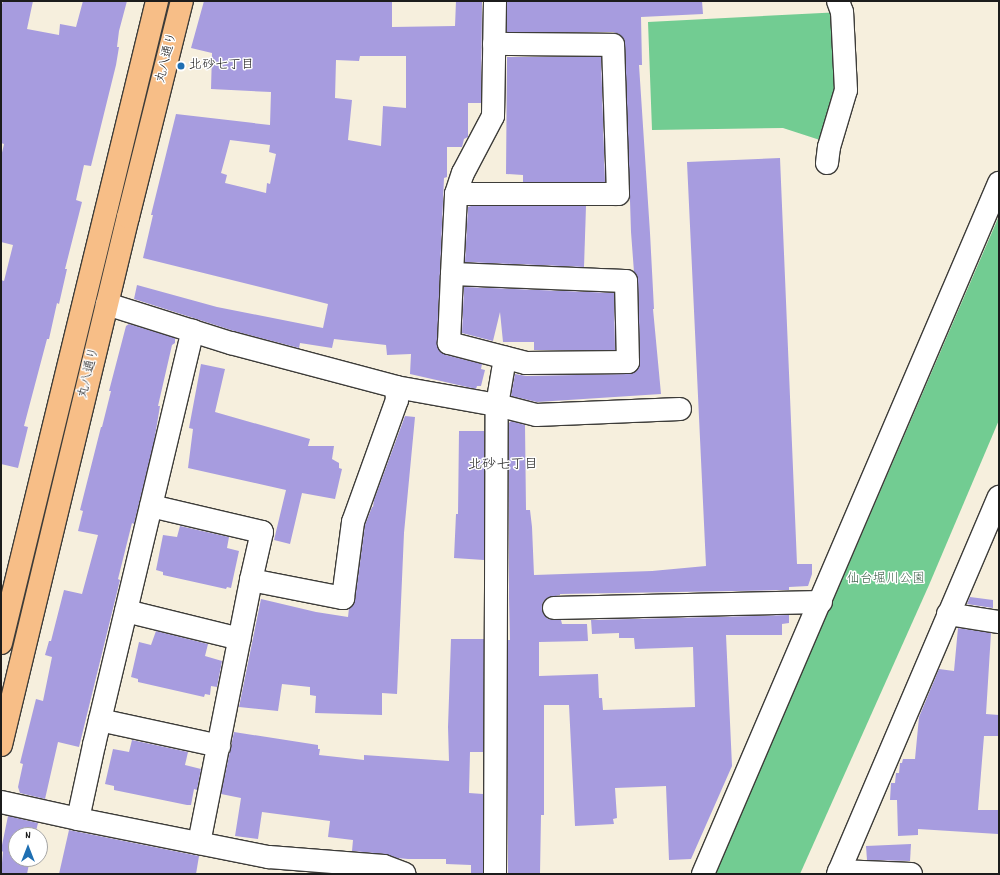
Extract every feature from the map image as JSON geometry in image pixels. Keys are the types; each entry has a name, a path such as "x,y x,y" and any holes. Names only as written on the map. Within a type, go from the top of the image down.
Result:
{"main road":[{"name":"丸八通り","path":"1,643 157,1"},
{"name":"丸八通り","path":"1,745 107,304 182,1"}],"street":[{"path":"452,274 626,280 628,362 526,363 449,343 452,274 456,194 463,173 493,116 495,1"},
{"path":"826,162 846,90 842,12 838,2"},
{"path":"456,194 618,194 613,45 494,44"},
{"path":"703,874 821,602 999,183"},
{"path":"107,304 238,345 396,387 496,405 536,415 680,409"},
{"path":"78,819 100,720 193,331"},
{"path":"496,874 496,405 505,358"},
{"path":"251,580 344,598 353,522 397,400 396,387"},
{"path":"911,874 838,873 999,497"},
{"path":"151,506 262,532 251,580 199,844"},
{"path":"554,608 821,602"},
{"path":"126,612 240,639"},
{"path":"948,614 999,622"},
{"path":"100,720 219,746"},
{"path":"1,802 199,844 358,869 384,866 405,874"}],"green space":[{"path":"842,12 846,90 823,141 783,128 652,130 648,22"},
{"name":"仙台堀川公園","path":"999,216 999,420 929,585 800,874 715,874"}],"building":[{"path":"3,1 33,1 27,29 59,35 60,24 76,27 83,1 127,1 119,31 117,47 119,47 116,65 91,166 84,165 76,200 82,202 65,269 67,269 59,304 57,303 49,339 47,339 24,426 28,427 18,468 1,464 1,280 4,281 13,245 1,242 1,157 4,144 1,143 1,8"},
{"path":"204,1 392,1 392,27 455,26 456,1 482,1 481,103 468,103 468,137 464,139 462,147 447,147 447,177 444,178 437,342 438,348 446,355 482,364 481,369 485,370 481,386 477,386 476,389 410,374 411,354 387,355 386,345 334,339 332,348 300,343 299,348 234,331 134,299 137,285 217,307 323,328 328,304 143,258 153,215 151,215 176,114 270,125 271,92 211,89 212,53 191,48","holes":["360,56 406,56 406,108 383,106 381,146 348,140 352,100 335,98 336,60 359,61","230,140 270,145 269,152 276,154 270,184 267,183 266,193 225,183 227,175 221,173"]},
{"path":"507,1 702,1 703,14 641,17 642,65 639,65 650,233 653,309 661,394 537,402 511,396 515,374 526,376 628,374 635,372 639,368 640,362 638,281 634,272 631,232 624,39 619,34 613,32 507,32"},
{"path":"507,57 601,57 605,182 523,182 523,175 506,174"},
{"path":"780,158 797,564 812,564 812,574 808,586 789,587 789,590 560,594 547,598 543,602 542,608 544,615 548,619 561,620 562,624 587,624 588,641 539,642 539,676 598,674 599,698 602,698 603,710 695,707 693,647 635,649 634,638 619,638 619,633 592,634 591,620 789,615 789,623 782,624 782,635 726,635 732,766 691,859 669,860 666,786 615,788 617,818 613,819 614,824 575,826 569,705 544,705 544,815 541,815 540,874 508,874 508,640 510,640 509,423 511,421 525,425 526,510 530,510 534,575 652,571 706,566 687,162"},
{"path":"586,206 584,267 465,262 468,207"},
{"path":"464,287 614,293 615,350 534,350 534,342 503,342 500,312 493,341 462,333"},
{"path":"129,324 175,338 175,343 172,345 158,406 160,406 154,442 134,524 132,523 118,579 120,580 79,747 58,742 45,799 20,793 18,787 23,764 20,763 36,699 43,701 52,657 45,655 49,641 51,641 64,590 82,594 98,535 78,531 83,511 80,510 111,391 109,391 126,326"},
{"path":"201,364 225,369 215,412 310,439 308,446 334,446 332,459 339,463 339,468 342,469 335,499 302,493 290,544 274,540 286,490 188,468 193,429 189,428"},
{"path":"405,416 415,417 404,533 397,694 382,693 382,715 315,713 316,696 310,695 310,687 282,684 278,711 239,707 261,599 316,612 348,617 349,608 355,600 365,525 373,507 374,500"},
{"path":"459,431 484,431 484,560 454,558 456,514 458,514"},
{"path":"180,526 229,537 227,548 239,551 231,588 227,587 226,589 163,575 163,572 156,570 163,535 177,537"},
{"path":"970,597 993,600 993,608 967,604"},
{"path":"958,628 991,633 986,714 999,715 999,736 984,736 978,810 999,810 998,834 918,829 918,835 898,836 897,800 890,800 891,783 895,783 896,773 899,773 900,763 902,763 903,759 915,759 919,717 939,669 954,671"},
{"path":"156,631 208,644 205,656 222,661 217,687 211,686 210,695 205,694 204,697 138,682 138,679 131,677 139,642 151,645"},
{"path":"451,639 484,639 483,752 470,752 469,793 483,794 483,874 471,874 471,865 446,864 446,859 408,859 397,858 385,854 352,851 353,840 328,837 330,821 262,812 258,839 235,836 241,798 221,794 234,732 318,745 318,749 320,749 319,755 364,760 364,755 449,761 448,727"},
{"path":"132,740 188,752 185,765 201,769 197,790 194,789 191,805 114,790 114,786 105,784 113,749 129,752"},
{"path":"8,816 38,823 37,827 8,827 8,867 28,867 27,874 1,874 3,852 1,850"},
{"path":"69,830 199,856 196,874 59,874"},
{"path":"911,844 910,861 867,860 866,846"}],"place":[{"name":"北砂七丁目","path":"181,66"}],"district":[{"name":"北砂七丁目","path":"503,465"}]}
